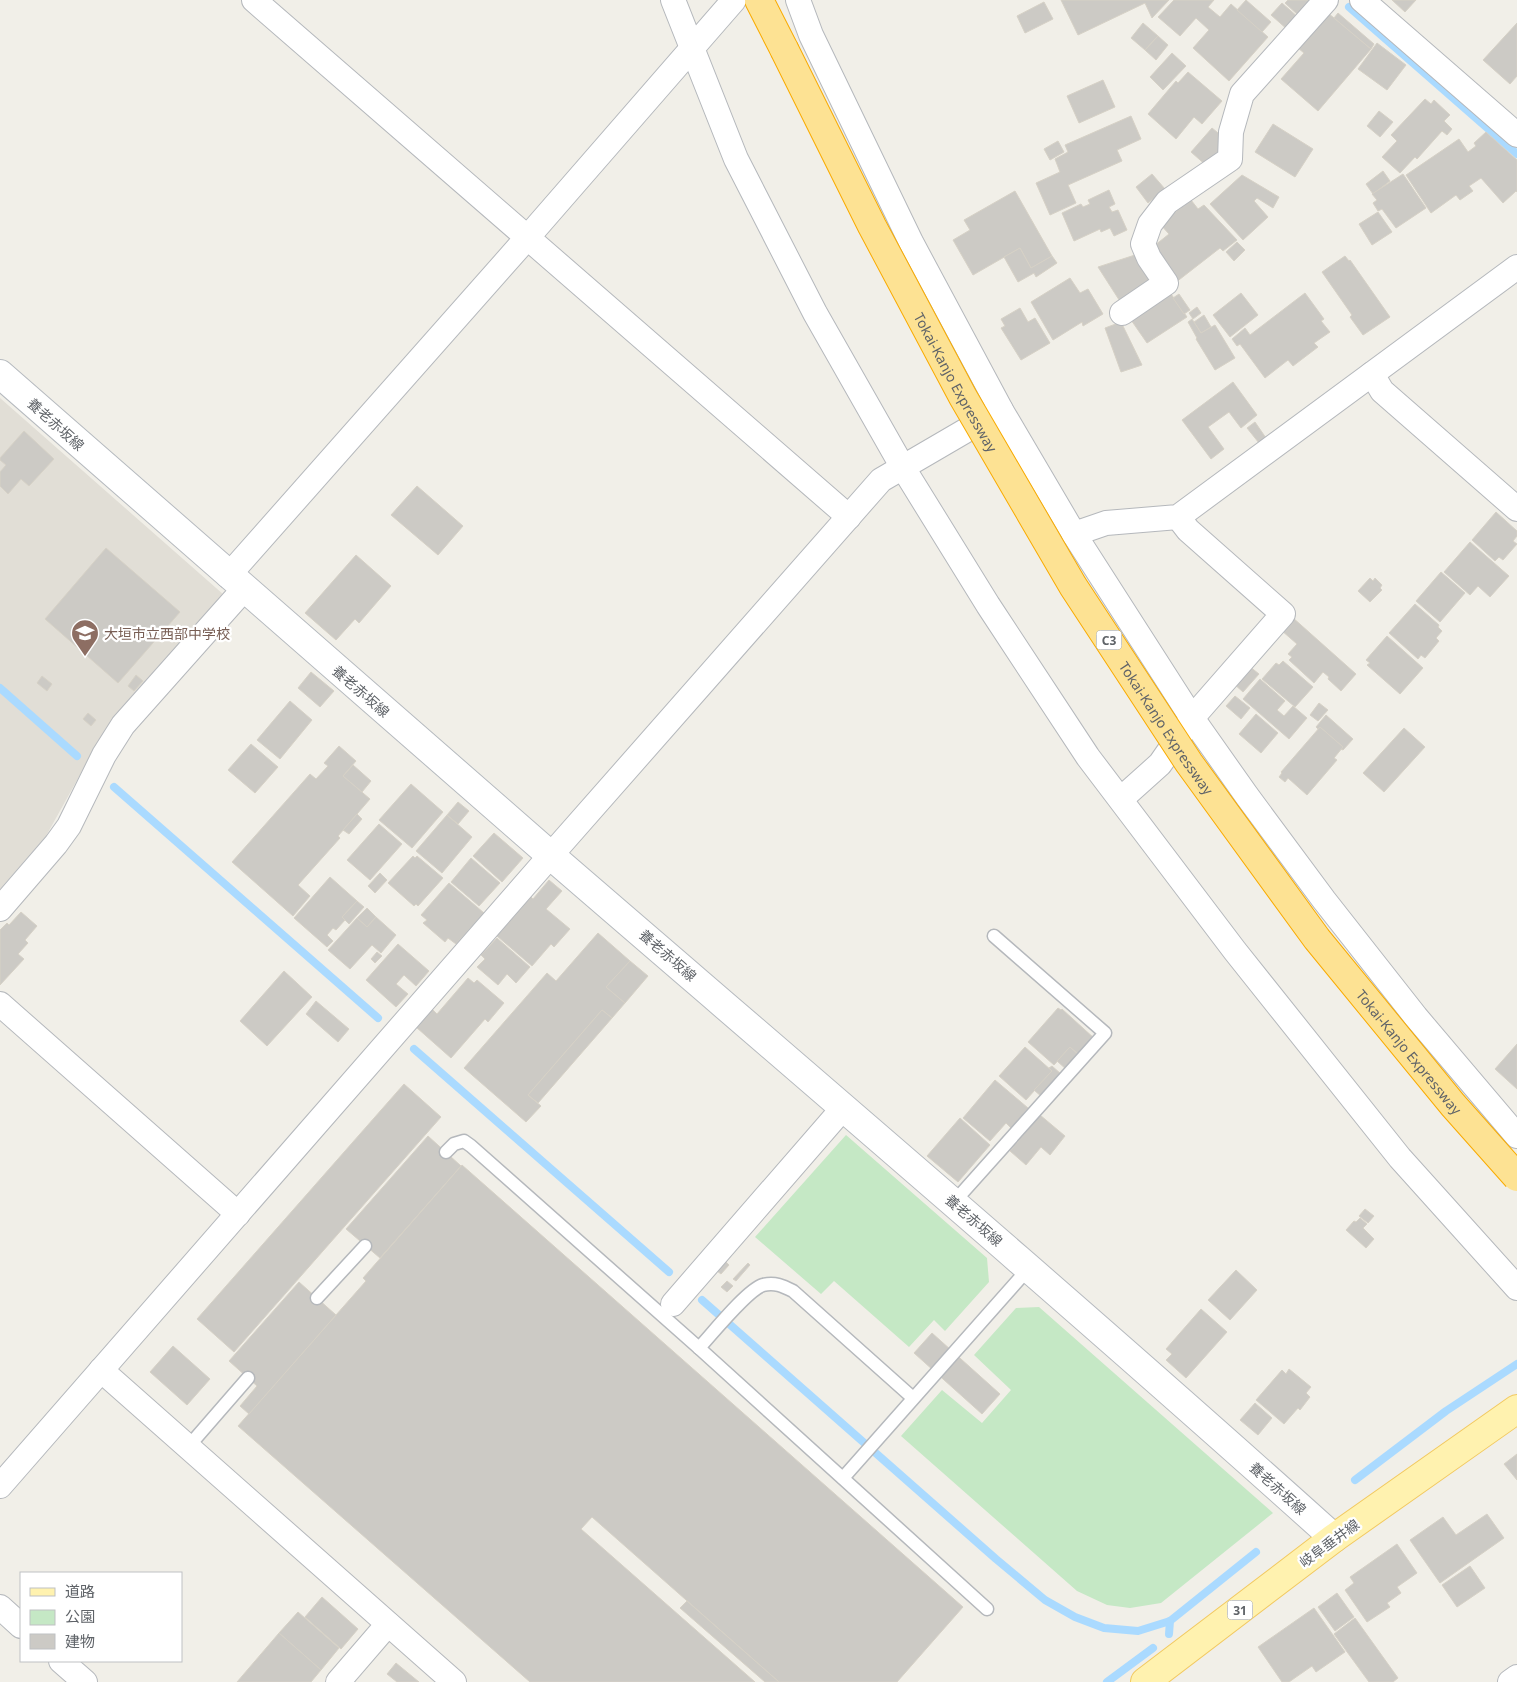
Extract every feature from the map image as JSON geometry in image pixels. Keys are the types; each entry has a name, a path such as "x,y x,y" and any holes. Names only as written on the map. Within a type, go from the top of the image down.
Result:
{"highway":[{"name":"Tokai-Kanjo Expressway","path":"759,0 872,226 963,397 1089,610 1188,763 1317,939 1453,1105 1517,1176"},
{"name":"Tokai-Kanjo Expressway","path":"765,0 784,49"}],"main road":[{"name":"養老赤坂線","path":"0,374 236,583 954,1202 1334,1538"},
{"name":"岐阜垂井線","path":"1146,1682 1334,1538 1517,1409"}],"street":[{"path":"254,0 849,517"},
{"path":"673,0 736,159 814,313 902,466 993,613 1088,757 1234,951 1400,1158 1517,1288"},
{"path":"0,909 56,844 69,826 104,755 123,725 236,583 527,238 734,0"},
{"path":"798,0 811,35 911,242 1001,410 1074,534 1192,718 1324,900 1416,1017 1517,1136"},
{"path":"1122,312 1166,283 1142,244 1150,224 1167,202 1230,159 1231,132 1242,94 1326,0"},
{"path":"1362,0 1517,135"},
{"path":"1074,534 1106,523 1178,517 1517,267"},
{"path":"1372,374 1382,391 1517,509"},
{"path":"0,1486 550,855 881,480 902,466 1001,410"},
{"path":"1121,799 1160,764 1192,718 1283,614 1188,530 1178,517"},
{"path":"0,1004 238,1214"},
{"path":"673,1304 844,1107"},
{"path":"101,1370 454,1682"},
{"path":"0,1607 20,1625"},
{"path":"338,1682 388,1624"},
{"path":"62,1662 85,1682"},
{"path":"1510,1682 1517,1677"}],"lane":[{"path":"954,1202 1105,1033 994,936"},
{"path":"446,1152 454,1144 464,1141 471,1146 699,1348 987,1609"},
{"path":"317,1298 365,1246"},
{"path":"843,1478 1029,1268"},
{"path":"699,1348 750,1294 762,1286 778,1284 793,1291 913,1398"},
{"path":"188,1447 248,1378"}],"shaded area":[{"name":"大垣市立西部中学校","path":"0,398 224,595 115,718 96,746 46,836 0,889"}],"green space":[{"path":"846,1135 987,1258 989,1282 945,1331 934,1320 909,1347 834,1281 821,1294 755,1237"},
{"path":"1039,1307 1273,1513 1161,1603 1130,1608 1107,1605 1077,1591 901,1436 942,1390 982,1423 1011,1390 974,1355 1016,1308"}],"building":[{"path":"1061,0 1169,0 1152,18 1145,3 1078,35"},
{"path":"1174,0 1214,0 1208,7 1220,17 1231,4 1268,37 1229,81 1193,48 1209,30 1196,18 1180,36 1158,17"},
{"path":"1246,0 1271,22 1262,32 1237,10"},
{"path":"1288,0 1313,0 1299,16 1285,3"},
{"path":"1392,0 1416,0 1405,12"},
{"path":"1044,2 1053,19 1025,33 1017,16"},
{"path":"1282,3 1299,18 1288,30 1271,15"},
{"path":"1328,13 1371,49 1318,111 1281,79 1304,53 1298,48"},
{"path":"1338,13 1374,44 1371,49 1334,18"},
{"path":"1143,23 1158,36 1145,50 1131,38"},
{"path":"1517,23 1517,76 1510,84 1483,60"},
{"path":"1158,36 1168,45 1156,60 1145,50"},
{"path":"1377,43 1406,65 1387,90 1358,69"},
{"path":"1172,53 1186,66 1163,90 1150,77"},
{"path":"1188,72 1222,101 1202,124 1194,117 1176,139 1148,114 1176,81 1178,83"},
{"path":"1103,80 1115,107 1079,123 1067,96"},
{"path":"1425,99 1431,104 1434,100 1450,115 1444,121 1452,129 1447,135 1442,131 1417,159 1415,157 1400,173 1382,157 1397,141 1391,135"},
{"path":"1379,111 1393,122 1380,137 1367,126"},
{"path":"1131,116 1141,139 1117,150 1122,161 1068,185 1076,203 1050,215 1036,183 1060,172 1055,159 1068,152 1065,145"},
{"path":"1273,124 1313,149 1295,177 1255,152"},
{"path":"1212,128 1223,137 1220,153 1208,167 1191,152"},
{"path":"1486,132 1517,160 1517,192 1503,203 1481,178 1469,186 1473,191 1460,200 1456,195 1431,213 1406,175 1459,139 1468,152 1476,146 1474,143"},
{"path":"1058,141 1064,152 1050,160 1044,149"},
{"path":"1383,171 1390,181 1373,194 1366,184"},
{"path":"1152,174 1165,189 1148,203 1136,187"},
{"path":"1403,174 1426,208 1396,228 1382,209 1378,211 1373,203 1377,200 1372,194"},
{"path":"1242,175 1279,197 1273,208 1257,198 1254,201 1268,217 1243,240 1210,204"},
{"path":"1109,190 1115,204 1109,207 1112,212 1118,210 1127,230 1114,236 1110,228 1101,232 1100,229 1074,241 1062,213 1081,204 1083,207 1090,204 1088,200"},
{"path":"1015,191 1052,256 1031,268 1020,248 973,275 953,240 970,230 964,220"},
{"path":"1191,200 1198,209 1204,205 1237,240 1223,251 1220,248 1175,283 1164,269 1169,265 1154,246 1169,234 1160,224"},
{"path":"1378,212 1392,232 1372,245 1359,224"},
{"path":"1237,242 1245,250 1234,261 1226,252"},
{"path":"1020,248 1031,268 1052,256 1057,263 1036,277 1034,273 1018,282 1004,257"},
{"path":"1138,254 1157,283 1123,306 1098,267"},
{"path":"1345,256 1350,260 1390,317 1363,335 1350,317 1352,315 1322,272"},
{"path":"1070,278 1080,293 1088,289 1103,314 1083,326 1082,322 1053,340 1031,302"},
{"path":"1169,291 1187,317 1147,343 1129,317"},
{"path":"1241,293 1258,315 1230,337 1213,315"},
{"path":"1305,293 1324,319 1321,321 1330,332 1314,343 1318,347 1293,366 1288,360 1265,378 1240,344 1237,346 1232,339 1245,328 1250,335"},
{"path":"1179,294 1190,310 1184,314 1173,298"},
{"path":"1197,307 1201,313 1193,319 1189,313"},
{"path":"1020,308 1028,322 1035,318 1050,343 1021,360 1001,328 1005,326 1001,319"},
{"path":"1204,315 1211,327 1201,333 1194,322"},
{"path":"1192,319 1201,333 1215,325 1235,358 1215,370 1188,322"},
{"path":"1121,322 1142,365 1121,372 1105,328"},
{"path":"1233,382 1257,415 1241,428 1229,412 1208,427 1224,449 1211,459 1182,420"},
{"path":"1255,422 1266,438 1259,443 1247,428"},
{"path":"24,431 54,459 29,486 21,479 8,494 0,486 0,472 6,465 0,458"},
{"path":"417,486 463,526 438,555 391,515"},
{"path":"1496,512 1517,531 1517,536 1513,541 1517,544 1503,560 1499,557 1495,561 1472,540"},
{"path":"1470,542 1509,576 1490,597 1478,586 1470,595 1444,572"},
{"path":"106,548 180,612 118,683 45,619"},
{"path":"356,555 391,586 359,623 355,619 336,640 305,613"},
{"path":"1441,572 1465,593 1440,622 1416,601"},
{"path":"1370,578 1373,581 1375,578 1382,585 1380,588 1382,590 1370,602 1358,591"},
{"path":"1415,604 1439,625 1438,627 1442,631 1436,638 1439,641 1425,658 1421,655 1418,659 1389,633"},
{"path":"1292,617 1356,674 1341,691 1323,672 1314,683 1289,660 1292,657 1288,654 1297,644 1281,630"},
{"path":"1387,636 1423,668 1400,694 1367,665 1370,663 1366,660"},
{"path":"1283,661 1313,687 1295,707 1262,679 1276,663 1279,665"},
{"path":"1249,666 1259,674 1243,692 1233,683"},
{"path":"311,672 334,691 320,707 298,688"},
{"path":"136,675 143,681 134,691 128,686"},
{"path":"42,676 52,684 47,691 37,683"},
{"path":"1260,679 1285,701 1277,710 1284,716 1293,706 1307,718 1289,739 1243,699"},
{"path":"1235,696 1250,708 1241,719 1226,706"},
{"path":"290,701 312,720 280,759 257,740"},
{"path":"1319,703 1328,710 1318,721 1310,715"},
{"path":"88,713 96,720 91,726 83,719"},
{"path":"1256,714 1278,733 1261,753 1239,734"},
{"path":"1326,715 1353,739 1343,750 1341,749 1343,747 1320,727 1318,729 1316,727"},
{"path":"1320,727 1343,747 1334,758 1337,760 1307,795 1288,778 1285,782 1279,777 1281,772"},
{"path":"1404,728 1425,747 1384,792 1363,773"},
{"path":"251,744 278,767 255,793 228,770"},
{"path":"339,746 356,761 343,776 370,799 338,836 340,838 298,885 310,896 293,916 232,862 310,774 316,779 328,766 324,763"},
{"path":"353,765 371,781 362,792 343,776"},
{"path":"411,784 443,812 412,848 379,820"},
{"path":"458,802 469,811 458,824 447,815"},
{"path":"357,814 362,819 349,834 343,830"},
{"path":"447,815 472,837 442,873 416,851"},
{"path":"379,824 402,844 370,880 347,860"},
{"path":"494,833 523,858 502,882 473,856"},
{"path":"413,856 415,858 417,856 443,878 418,906 416,904 414,906 388,883"},
{"path":"471,858 500,883 479,906 451,882"},
{"path":"380,873 387,880 375,893 368,886"},
{"path":"330,877 357,901 342,917 345,920 336,930 333,928 327,935 333,941 327,947 294,918"},
{"path":"549,880 562,891 546,909 570,929 554,947 551,944 532,966 497,936 531,897 533,899"},
{"path":"449,883 484,913 456,944 448,938 445,942 423,923 427,920 421,915"},
{"path":"357,901 364,907 349,924 342,917"},
{"path":"367,908 376,917 367,927 357,918"},
{"path":"21,912 37,926 25,940 28,943 18,954 24,959 0,985 0,930 7,923 9,925"},
{"path":"376,917 396,935 381,953 372,945 350,969 328,950 357,918 367,927"},
{"path":"598,933 630,961 606,987 625,1003 612,1018 602,1010 528,1095 541,1106 526,1122 464,1068 547,973 556,981"},
{"path":"497,938 530,967 516,983 507,974 498,985 477,967 485,959 481,955"},
{"path":"398,944 429,971 416,986 404,975 396,984 408,994 396,1007 366,980"},
{"path":"377,952 382,956 375,963 371,959"},
{"path":"630,961 648,976 625,1003 606,987"},
{"path":"284,971 312,997 267,1046 240,1021"},
{"path":"468,978 474,983 477,980 504,1003 488,1022 485,1019 451,1058 416,1027 432,1009 437,1014"},
{"path":"316,1001 349,1029 338,1042 306,1014"},
{"path":"1058,1008 1062,1009 1095,1039 1080,1056 1070,1047 1054,1065 1028,1042"},
{"path":"602,1010 612,1018 538,1103 528,1095"},
{"path":"1517,1044 1517,1089 1495,1069"},
{"path":"1025,1047 1052,1071 1026,1100 999,1076"},
{"path":"1070,1047 1080,1056 1067,1070 1057,1061"},
{"path":"1052,1066 1061,1074 1042,1097 1034,1090 1052,1071 1049,1068"},
{"path":"995,1080 1028,1108 1011,1128 1006,1123 990,1141 963,1118"},
{"path":"404,1084 441,1117 234,1352 197,1319"},
{"path":"1040,1115 1065,1136 1050,1155 1041,1147 1026,1165 1010,1151"},
{"path":"960,1118 990,1145 958,1182 927,1156"},
{"path":"428,1136 461,1166 380,1258 346,1229"},
{"path":"462,1165 963,1607 897,1682 779,1682 592,1517 581,1529 755,1682 530,1682 238,1426 366,1281 363,1278"},
{"path":"1365,1209 1374,1216 1368,1223 1359,1216"},
{"path":"1360,1218 1367,1224 1363,1228 1374,1239 1366,1248 1346,1230 1354,1221 1356,1222"},
{"path":"725,1261 729,1265 721,1274 717,1271"},
{"path":"748,1263 750,1265 736,1281 733,1279"},
{"path":"1236,1270 1257,1290 1230,1320 1208,1300"},
{"path":"727,1281 733,1286 727,1292 721,1287"},
{"path":"299,1282 336,1315 249,1414 240,1406 257,1386 229,1361"},
{"path":"1201,1309 1227,1332 1186,1378 1166,1360 1172,1354 1166,1349"},
{"path":"932,1333 1000,1394 982,1414 914,1353"},
{"path":"173,1346 210,1379 187,1405 150,1372"},
{"path":"1289,1369 1311,1387 1306,1393 1310,1397 1300,1410 1298,1408 1284,1424 1256,1400 1282,1370 1286,1374"},
{"path":"1255,1403 1272,1418 1258,1435 1240,1420"},
{"path":"1517,1454 1517,1480 1504,1464"},
{"path":"1487,1514 1504,1538 1440,1583 1410,1540 1443,1517 1456,1535"},
{"path":"1397,1544 1417,1573 1397,1587 1401,1593 1387,1603 1390,1607 1367,1622 1345,1590 1354,1583 1350,1577"},
{"path":"1470,1566 1485,1588 1457,1607 1442,1585"},
{"path":"1337,1593 1354,1617 1335,1631 1318,1607"},
{"path":"322,1597 358,1629 341,1649 305,1617"},
{"path":"687,1601 779,1682 765,1682 680,1608"},
{"path":"1314,1608 1345,1652 1316,1672 1312,1666 1289,1682 1282,1682 1258,1647"},
{"path":"298,1612 339,1648 321,1670 279,1633"},
{"path":"1355,1618 1398,1678 1393,1682 1369,1682 1334,1634"},
{"path":"279,1633 321,1670 311,1682 237,1682"},
{"path":"396,1663 419,1682 397,1682 387,1674"}],"waterway":[{"path":"1349,7 1517,154"},
{"path":"0,688 77,756"},
{"path":"114,787 378,1018"},
{"path":"414,1049 669,1272"},
{"path":"702,1300 996,1559 1045,1600 1075,1617 1104,1628 1138,1631 1170,1621 1256,1552"},
{"path":"1355,1480 1446,1411 1517,1364"},
{"path":"1169,1634 1170,1621"},
{"path":"1107,1682 1153,1648"}],"place":[{"name":"大垣市立西部中学校","path":"85,657"}]}
